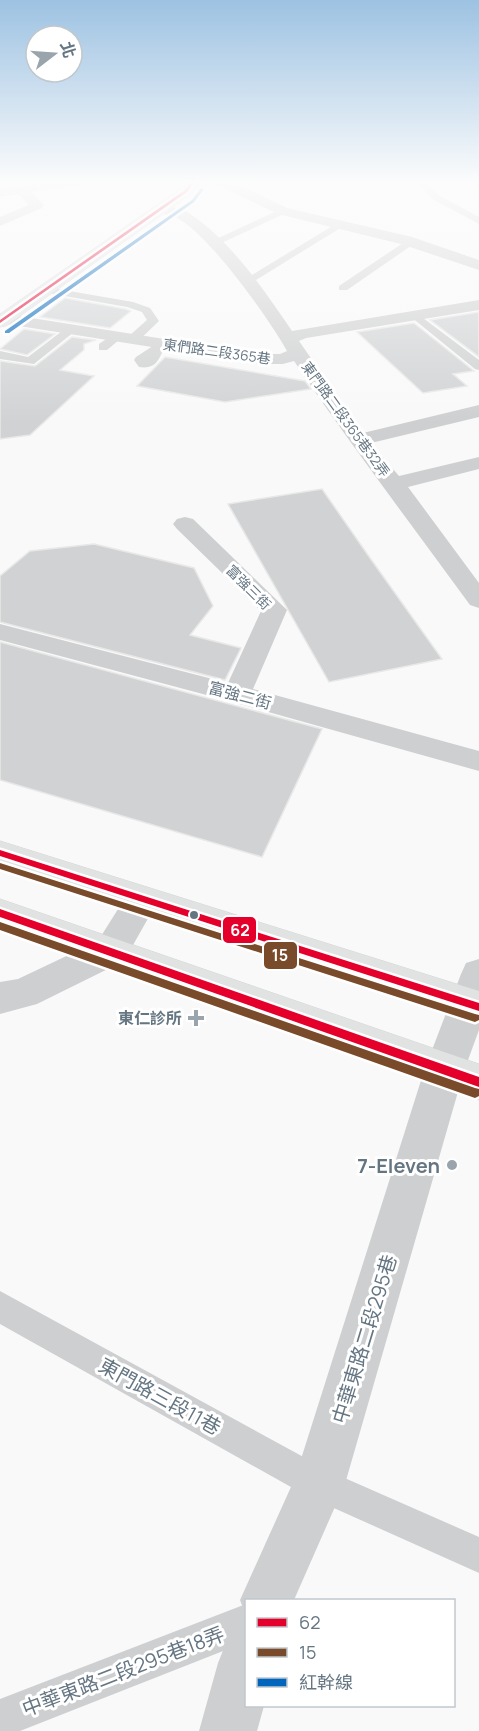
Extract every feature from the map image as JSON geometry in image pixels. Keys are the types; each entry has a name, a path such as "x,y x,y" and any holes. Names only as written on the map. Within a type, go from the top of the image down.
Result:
{"main road":[{"path":"1,320 85,263"},
{"path":"0,853 142,899 476,995"},
{"path":"0,913 462,1077"}],"street":[{"name":"東門路二段365巷32弄","path":"231,263 247,281 358,440 394,484 479,600"},
{"name":"東們路二段365巷","path":"1,320 70,329 109,342 133,339 159,346 259,359 283,359 302,333 479,305"},
{"path":"358,440 479,411"},
{"path":"394,484 479,463"},
{"name":"富強三街","path":"185,524 274,610 237,694"},
{"name":"富強二街","path":"0,632 479,761"},
{"path":"0,999 24,993 111,951 142,899"},
{"name":"中華東路二段295巷","path":"267,1599 319,1484 462,1077 476,995"},
{"path":"228,1731 245,1667"}],"lane":[{"path":"247,281 277,263"},
{"path":"344,288 381,263"},
{"path":"46,290 129,304 146,310 153,321 133,339"},
{"path":"416,315 479,366"},
{"path":"0,355 30,361 70,329"},
{"name":"東門路三段11巷","path":"0,1307 319,1484 479,1555"},
{"name":"中華東路二段295巷18弄","path":"0,1719 245,1623"}],"building":[{"path":"65,298 131,311 110,328 40,317"},
{"path":"479,312 479,357 430,320"},
{"path":"414,323 474,371 453,374 467,386 423,393 357,332"},
{"path":"24,329 55,334 27,355 0,349"},
{"path":"72,337 96,340 84,344 84,350 60,370 94,376 30,435 0,439 0,361 35,366"},
{"path":"165,357 305,381 311,389 225,402 137,386"},
{"path":"322,489 442,659 329,682 228,504"},
{"path":"94,544 194,568 213,606 190,635 241,648 225,680 0,622 0,576 30,551"},
{"path":"0,642 322,729 262,857 0,780"}],"transit line":[{"name":"62","path":"0,322 84,263"},
{"name":"紅幹線","path":"7,332 105,263"},
{"name":"62","path":"0,853 479,1007"},
{"name":"15","path":"0,866 475,1018"},
{"name":"62","path":"0,913 479,1082"},
{"name":"15","path":"0,926 475,1093"}],"place":[{"name":"東仁診所","path":"196,1018"},
{"name":"7-Eleven","path":"452,1165"}]}
